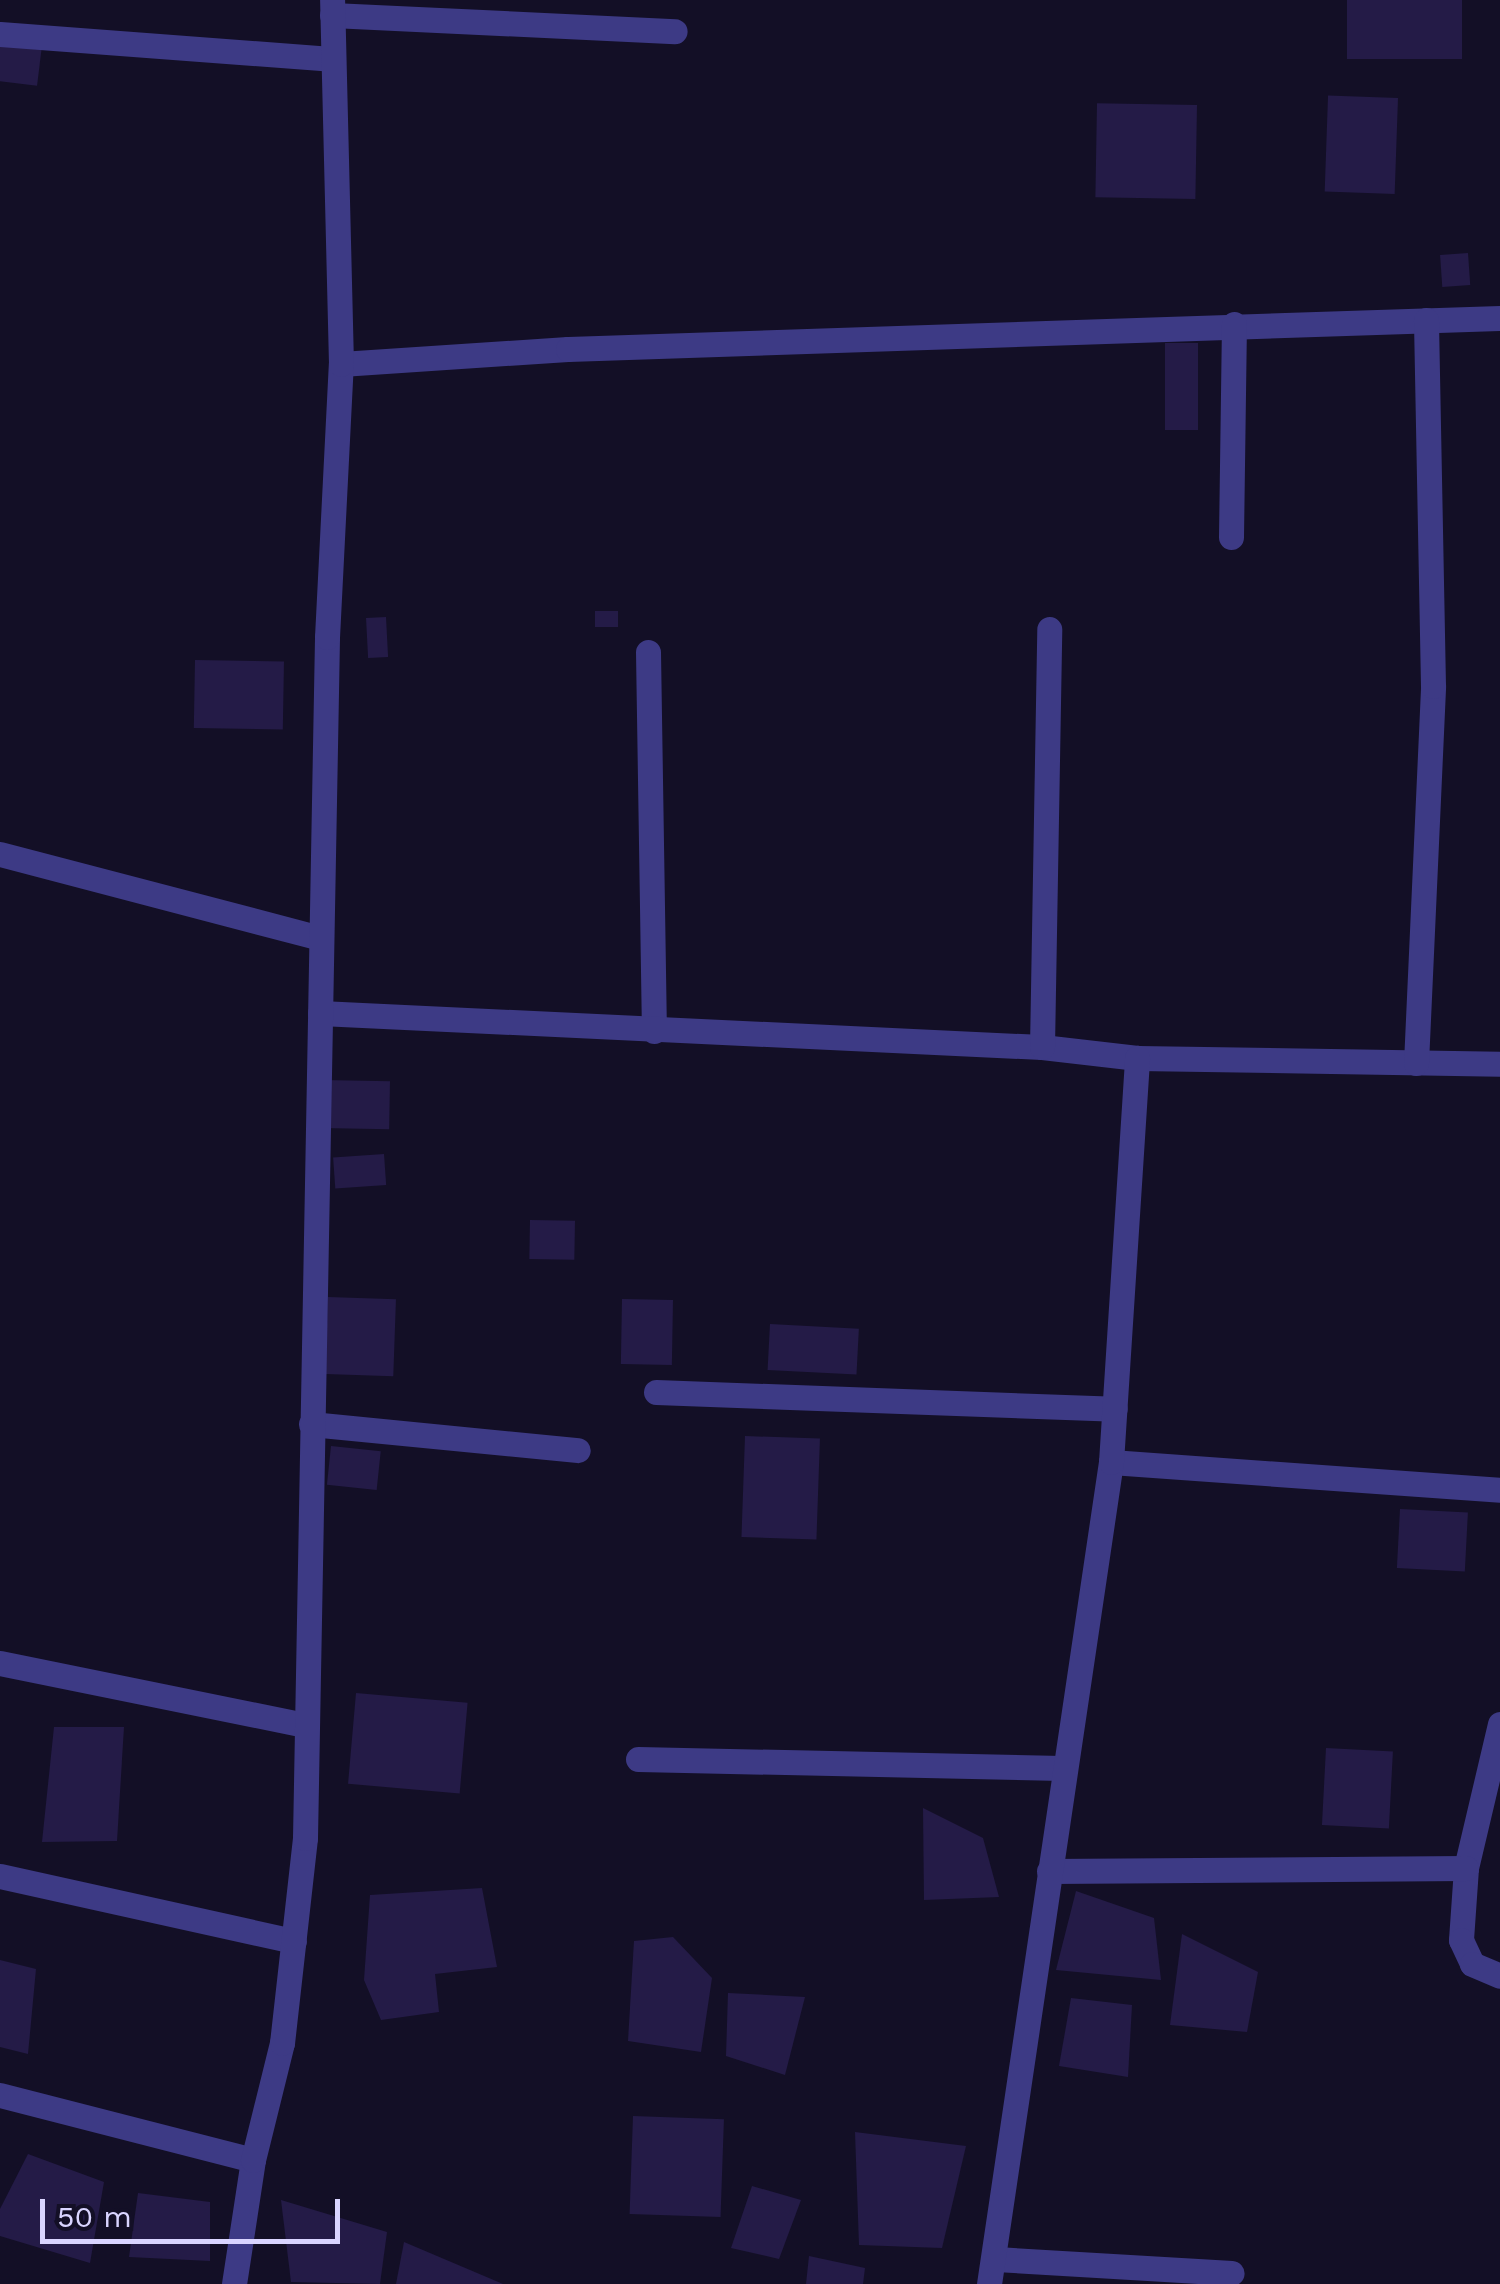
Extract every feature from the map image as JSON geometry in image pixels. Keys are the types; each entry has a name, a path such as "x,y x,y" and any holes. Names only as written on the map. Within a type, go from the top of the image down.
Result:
{"street":[{"path":"234,2284 253,2160 282,2044 306,1838 304,1725 320,938 341,364 330,59 332,8 674,31"},
{"path":"0,34 330,59"},
{"path":"341,364 1234,324 1500,318"},
{"path":"1416,1063 1433,686 1426,320"},
{"path":"1232,537 1234,324"},
{"path":"1042,1047 1049,629"},
{"path":"648,652 654,1032"},
{"path":"0,854 320,938"},
{"path":"320,1013 654,1032 1042,1047 1137,1058 1500,1064"},
{"path":"1137,1058 1111,1462 1062,1768 992,2271 1232,2273"},
{"path":"656,1392 1115,1409"},
{"path":"311,1424 578,1450"},
{"path":"1111,1462 1500,1490"},
{"path":"0,1663 304,1725"},
{"path":"1500,1724 1466,1868 1462,1940 1472,1964 1500,1976"},
{"path":"638,1759 1062,1768"},
{"path":"1049,1872 1466,1868"},
{"path":"0,1876 294,1941"},
{"path":"0,2095 253,2160"}],"building":[{"path":"1347,0 1462,0 1462,59 1347,59"},
{"path":"0,43 42,48 37,86 0,81"},
{"path":"1328,96 1398,98 1395,194 1325,191"},
{"path":"1097,103 1197,105 1195,199 1095,197"},
{"path":"1468,253 1470,285 1442,287 1440,255"},
{"path":"1165,343 1198,343 1198,430 1165,430"},
{"path":"595,611 618,611 618,627 595,627"},
{"path":"386,617 388,657 368,658 366,618"},
{"path":"195,660 284,662 283,730 194,728"},
{"path":"322,1080 390,1081 389,1129 321,1128"},
{"path":"384,1154 386,1185 335,1188 333,1158"},
{"path":"530,1220 575,1221 574,1260 529,1259"},
{"path":"328,1297 396,1299 393,1376 325,1374"},
{"path":"622,1299 673,1300 672,1365 621,1364"},
{"path":"770,1324 859,1329 856,1375 768,1370"},
{"path":"745,1436 820,1439 816,1540 741,1537"},
{"path":"331,1446 381,1451 377,1490 327,1485"},
{"path":"1400,1509 1468,1513 1465,1571 1397,1568"},
{"path":"356,1693 468,1703 460,1793 348,1784"},
{"path":"54,1727 124,1727 117,1841 42,1842"},
{"path":"1326,1748 1393,1752 1389,1828 1322,1825"},
{"path":"923,1808 983,1838 999,1897 924,1900"},
{"path":"482,1888 497,1967 435,1974 439,2012 381,2020 364,1980 370,1895"},
{"path":"1076,1891 1154,1918 1161,1980 1056,1970"},
{"path":"1182,1934 1258,1972 1247,2032 1170,2025"},
{"path":"673,1937 712,1978 701,2052 628,2041 634,1941"},
{"path":"0,1960 36,1969 28,2054 0,2047"},
{"path":"728,1993 805,1997 785,2075 726,2056"},
{"path":"1071,1998 1132,2005 1128,2077 1059,2066"},
{"path":"633,2116 724,2119 721,2217 630,2214"},
{"path":"855,2132 966,2146 942,2248 859,2245"},
{"path":"28,2154 104,2182 90,2263 0,2236 0,2209"},
{"path":"752,2186 801,2200 779,2259 731,2248"},
{"path":"138,2193 210,2202 210,2261 129,2257"},
{"path":"281,2200 387,2232 380,2284 291,2282"},
{"path":"404,2242 503,2284 396,2284"},
{"path":"809,2256 865,2268 863,2284 806,2284"}]}
